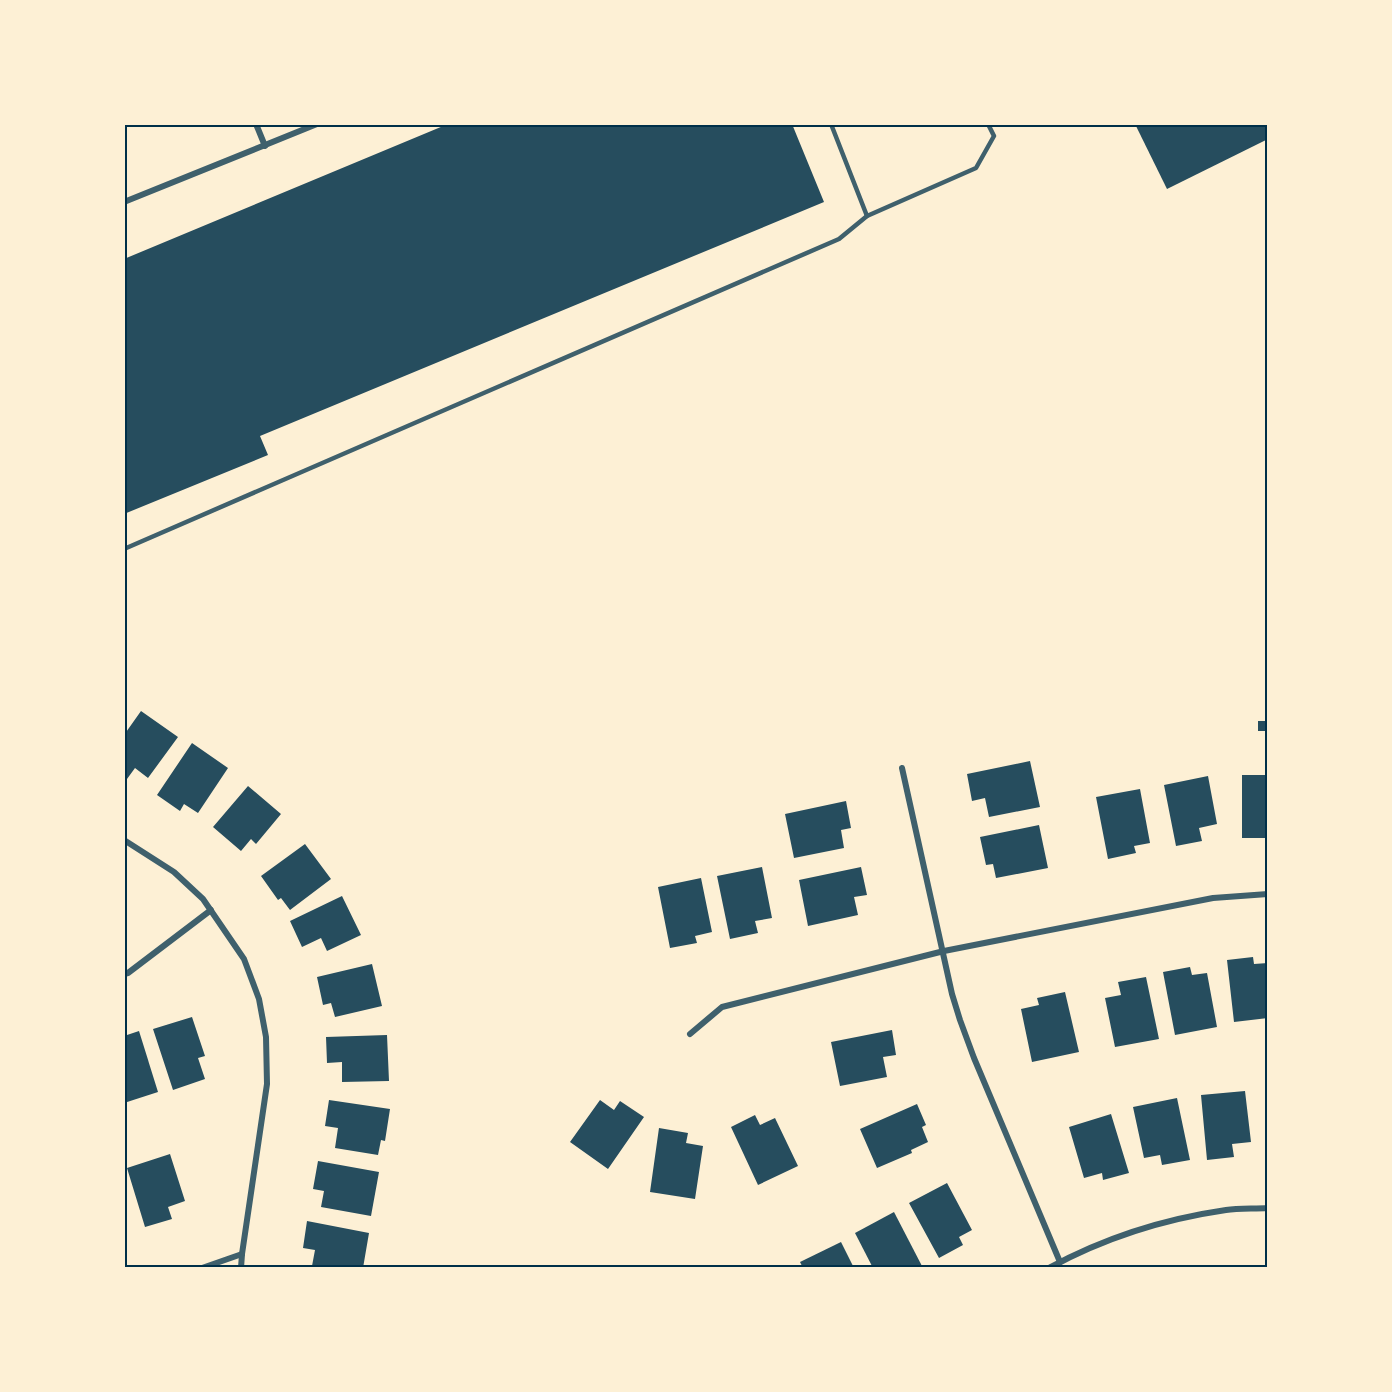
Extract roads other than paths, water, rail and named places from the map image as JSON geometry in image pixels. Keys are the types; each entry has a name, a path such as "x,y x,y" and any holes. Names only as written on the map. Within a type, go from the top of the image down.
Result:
{"street":[{"path":"256,124 265,146"},
{"path":"124,202 316,124"},
{"path":"902,768 957,1011 974,1058 1060,1262"},
{"path":"124,840 174,872 203,899 244,959 259,999 266,1037 267,1084 241,1268"},
{"path":"690,1034 723,1007 944,951 1213,898 1268,894"},
{"path":"124,974 211,910"},
{"path":"1049,1268 1106,1240 1161,1222 1227,1210 1268,1208"},
{"path":"202,1268 242,1254"}],"lane":[{"path":"831,124 867,216"},
{"path":"124,549 838,239 867,216 976,168 994,136 988,124"}]}
